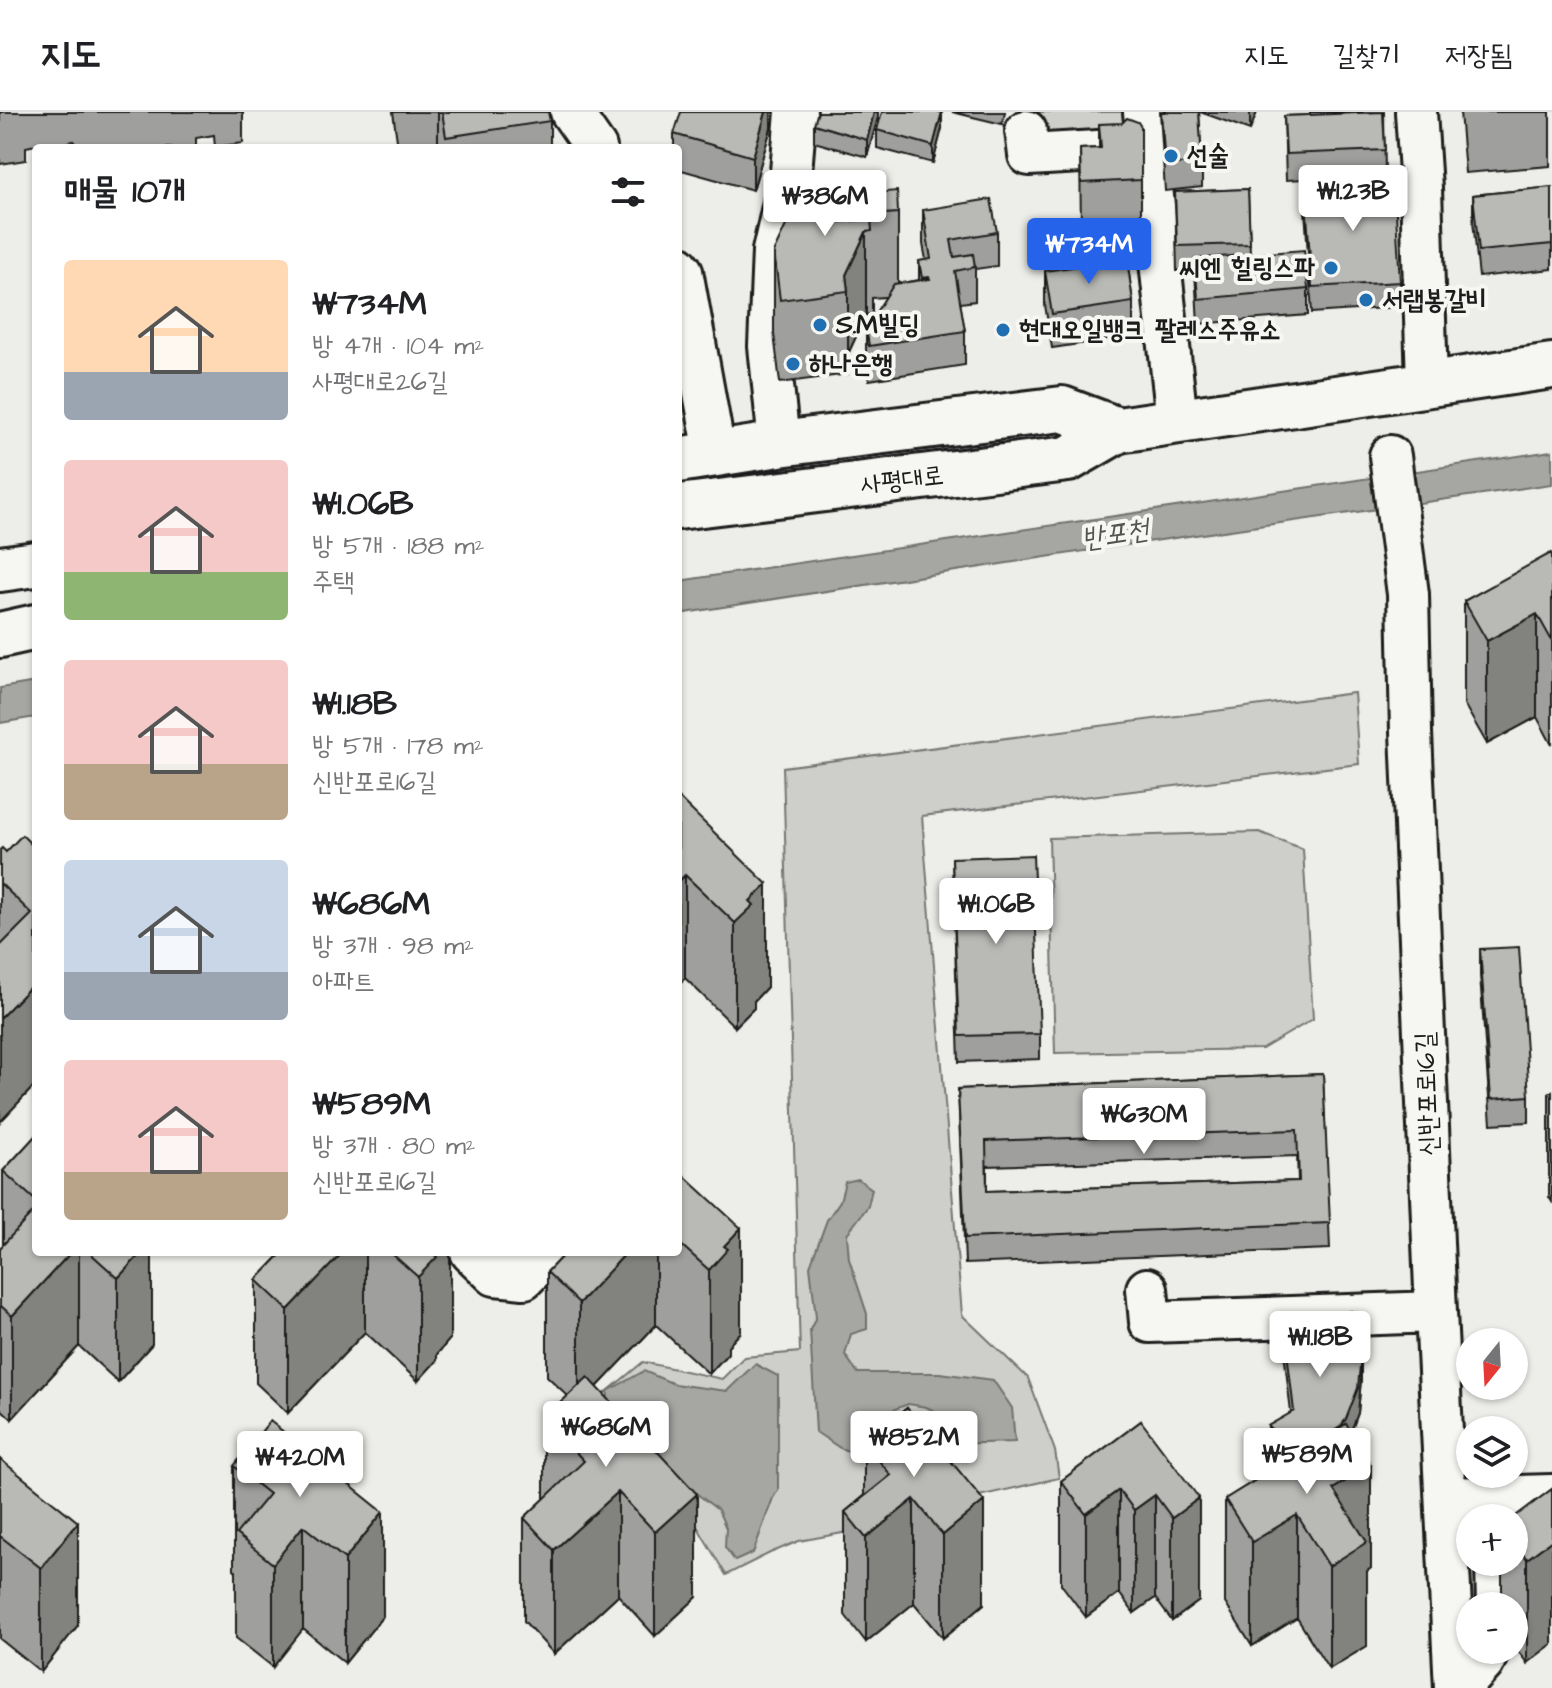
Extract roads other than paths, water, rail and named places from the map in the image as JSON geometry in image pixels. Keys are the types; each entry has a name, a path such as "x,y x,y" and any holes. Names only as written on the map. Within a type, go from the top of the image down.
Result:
{"main road":[{"name":"사평대로","path":"682,507 1068,459 1118,430 1552,366"},
{"name":"사평대로","path":"696,456 1062,409 1118,430"},
{"path":"0,542 32,537"},
{"path":"0,569 32,565"},
{"path":"0,596 32,592"},
{"path":"0,635 32,628"}],"street":[{"path":"571,112 593,144"},
{"path":"779,444 769,346 772,267 791,172 796,112"},
{"path":"1416,112 1427,384"},
{"path":"1026,131 1029,155 1146,130 1177,421"},
{"path":"682,271 696,456"},
{"name":"신반포로16길","path":"1390,456 1408,584 1411,732 1436,1312 1458,1688"},
{"path":"475,1256 495,1275 524,1278 546,1256"},
{"path":"1147,1289 1150,1322 1436,1312"},
{"path":"1509,1504 1552,1495"},
{"path":"1446,1498 1479,1504"},
{"path":"1458,1688 1482,1664"}],"water":[{"name":"반포천","path":"1552,451 1552,484 1091,550 682,613 682,580"},
{"path":"32,683 32,718 0,723 0,688"},
{"path":"858,1179 872,1189 868,1206 847,1234 849,1259 867,1314 867,1329 851,1334 845,1355 858,1373 940,1373 993,1380 1012,1408 1015,1442 951,1444 932,1457 860,1455 840,1448 816,1432 810,1330 816,1317 810,1266 827,1220 840,1201 845,1182","holes":["908,1404 935,1411 940,1421 937,1433 925,1439 889,1430 887,1420 895,1409"]},
{"path":"755,1364 778,1376 778,1490 753,1553 735,1561 725,1547 726,1528 718,1510 692,1490 607,1437 608,1391 644,1371 674,1384 727,1391"}],"place":[{"name":"선술","path":"1171,156"},
{"name":"씨엔 힐링스파","path":"1331,268"},
{"name":"서랩봉갈비","path":"1366,300"},
{"name":"S.M빌딩","path":"820,325"},
{"name":"현대오일뱅크 팔레스주유소","path":"1003,330"},
{"name":"하나은행","path":"793,364"}]}
